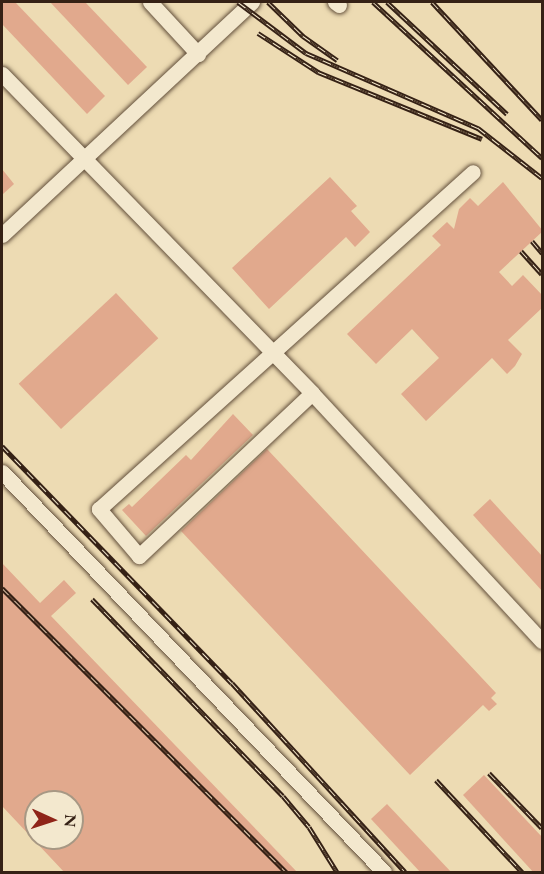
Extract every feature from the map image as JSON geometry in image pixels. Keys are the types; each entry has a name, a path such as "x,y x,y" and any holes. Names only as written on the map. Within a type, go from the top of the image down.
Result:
{"lane":[{"path":"150,2 198,54"},
{"path":"2,235 252,2"},
{"path":"2,74 312,393 543,641"},
{"path":"312,393 139,556 99,509 270,352 473,172"},
{"path":"2,472 384,873"}],"building":[{"path":"2,2 15,2 105,96 87,114 2,24"},
{"path":"50,2 85,2 147,67 128,85"},
{"path":"2,169 14,184 2,195"},
{"path":"330,177 357,206 351,211 370,232 355,247 346,237 269,309 232,268"},
{"path":"503,182 543,231 499,272 512,286 523,275 543,296 543,307 508,340 522,354 507,374 492,358 426,421 401,394 439,358 412,329 376,364 347,334 441,245 432,236 447,222 454,229 459,209 470,198 478,206"},
{"path":"116,293 158,338 61,429 19,384"},
{"path":"233,414 253,435 146,536 122,510 129,504 132,507 186,455 191,460"},
{"path":"267,449 496,693 491,698 497,704 489,711 483,705 410,775 181,531"},
{"path":"490,499 543,557 543,592 473,515"},
{"path":"2,563 40,603 64,580 76,593 51,616 298,873 65,873 43,850 84,850 84,790 24,790 24,829 2,806"},
{"path":"484,775 543,838 543,873 534,873 463,795"},
{"path":"387,804 452,873 421,873 371,819"}],"railway":[{"path":"238,2 306,53 478,128 542,178"},
{"path":"268,2 303,36 337,60"},
{"path":"373,2 542,158"},
{"path":"387,2 507,114"},
{"path":"432,2 542,120"},
{"path":"258,33 318,72 482,139"},
{"path":"532,241 542,253"},
{"path":"521,251 542,274"},
{"path":"2,446 232,683 405,872"},
{"path":"2,588 286,872"},
{"path":"92,599 283,796 309,827 337,872"},
{"path":"489,773 542,828"},
{"path":"436,780 522,872"}]}
